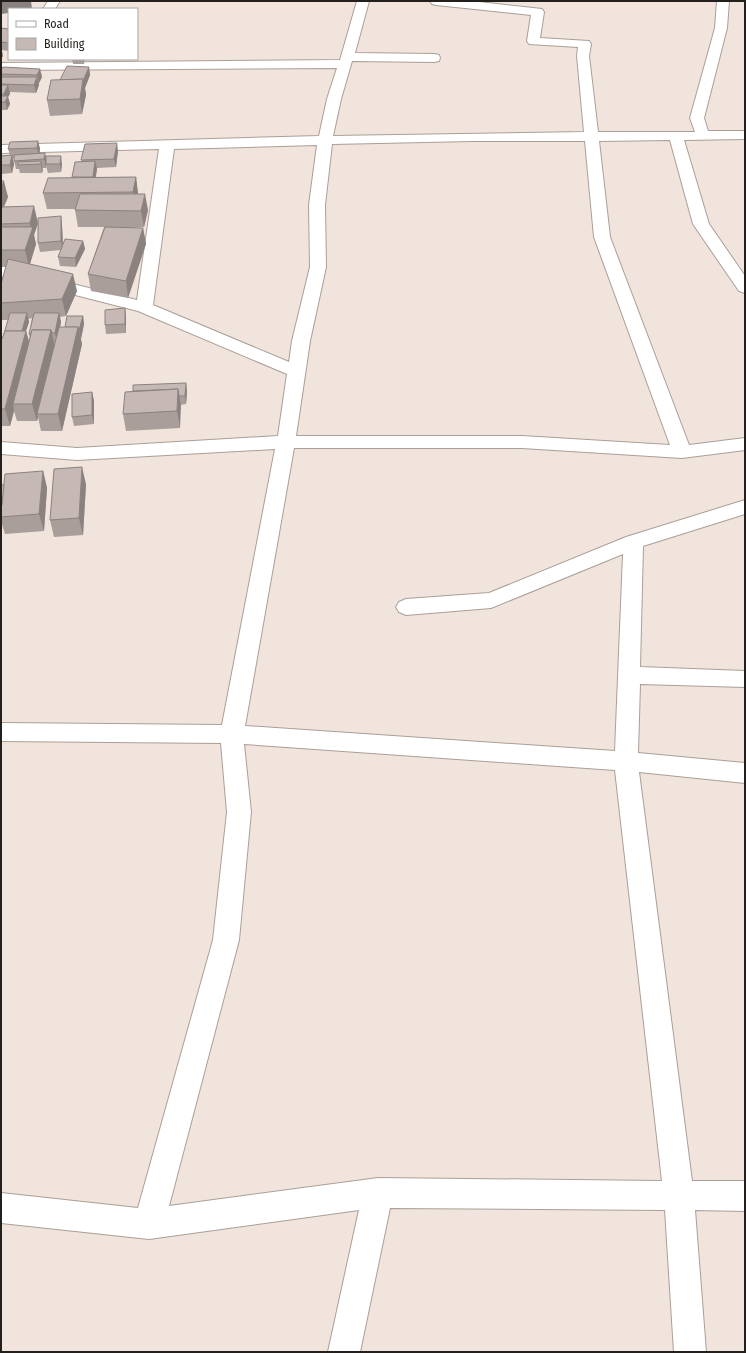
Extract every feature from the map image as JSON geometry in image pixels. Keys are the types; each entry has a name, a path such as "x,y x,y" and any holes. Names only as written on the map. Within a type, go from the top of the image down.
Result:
{"street":[{"path":"149,1224 226,940 239,812 232,734 286,442 296,371 318,267 317,205 325,141 334,99 363,1"},
{"path":"436,1 538,12 533,41 585,44 583,56 593,137 602,237 682,452"},
{"path":"703,136 697,118 721,28 723,1"},
{"path":"6,61 346,60 434,58"},
{"path":"1,149 110,145 167,145 473,137 745,135"},
{"path":"676,136 701,224 745,288"},
{"path":"144,307 167,145"},
{"path":"1,271 144,307 296,371"},
{"path":"1,448 77,454 286,442 522,442 682,452 745,444"},
{"path":"406,607 491,600 633,542 745,507"},
{"path":"633,542 626,761 679,1196 690,1352"},
{"path":"628,676 745,679"},
{"path":"1,732 232,734 626,761 745,774"},
{"path":"344,1352 378,1193"},
{"path":"1,1208 149,1224 378,1193 745,1196"}],"building":[{"path":"1,28 8,29 8,43 1,42"},
{"path":"67,66 89,67 83,81 83,79 60,80"},
{"path":"3,67 40,69 37,75 1,74"},
{"path":"1,77 37,77 34,85 1,84"},
{"path":"83,79 80,99 47,100 51,80"},
{"path":"1,85 8,85 4,94 1,94"},
{"path":"1,96 8,96 5,102 1,102"},
{"path":"38,141 37,148 8,149 10,142"},
{"path":"117,143 114,159 81,160 85,144"},
{"path":"45,153 44,159 14,161 14,155"},
{"path":"12,155 10,165 1,165 1,156"},
{"path":"46,156 61,156 60,164 46,164"},
{"path":"41,161 41,164 18,165 18,162"},
{"path":"95,161 93,177 72,177 75,162"},
{"path":"136,177 133,192 43,193 48,178"},
{"path":"80,194 145,194 141,211 75,210"},
{"path":"34,206 30,223 1,224 1,207"},
{"path":"61,216 61,241 38,243 38,218"},
{"path":"1,227 33,227 25,250 1,250"},
{"path":"105,227 143,228 126,281 88,274"},
{"path":"65,239 83,241 75,258 58,257"},
{"path":"8,259 73,274 62,299 1,303 1,284"},
{"path":"125,308 125,324 105,325 105,310"},
{"path":"10,313 27,313 22,331 5,331 4,334"},
{"path":"34,313 59,313 55,333 52,333 51,330 32,330 31,334 29,334"},
{"path":"67,316 83,316 79,330 78,327 65,327"},
{"path":"59,327 78,327 58,414 37,414"},
{"path":"32,330 51,330 32,404 13,404"},
{"path":"5,331 26,331 5,409 1,409 1,339"},
{"path":"186,383 185,396 179,396 178,389 133,391 133,385"},
{"path":"178,389 177,411 123,414 125,392"},
{"path":"92,392 92,415 72,417 72,394"},
{"path":"82,467 79,518 50,520 54,469"},
{"path":"43,471 39,514 1,517 5,474"},
{"path":"1,485 4,485 2,505 1,505"}]}
